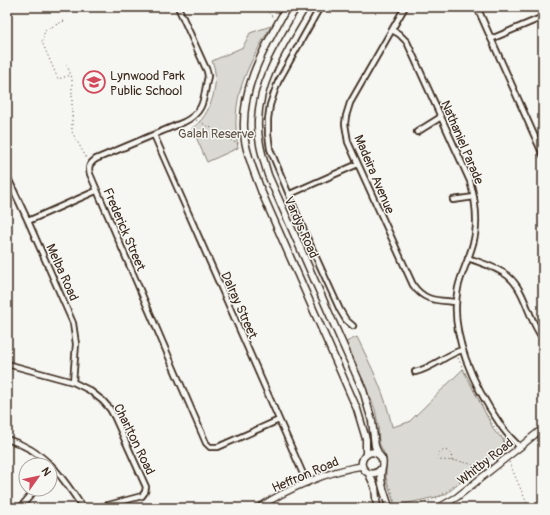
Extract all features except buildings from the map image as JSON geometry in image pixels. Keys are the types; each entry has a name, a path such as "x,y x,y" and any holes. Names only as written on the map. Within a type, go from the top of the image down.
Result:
{"main road":[{"name":"Vardys Road","path":"287,7 267,43 252,75 247,92 244,114 246,142 262,193 355,404 366,439 366,454"},
{"name":"Vardys Road","path":"305,7 266,78 260,101 258,122 261,153 278,200 363,390 372,421 375,446 379,455"},
{"path":"377,508 375,487 369,474 363,470 362,466 362,460 366,454 373,452 379,455 383,462 381,477 390,508"},
{"path":"369,474 376,473 381,469"}],"street":[{"path":"90,164 96,159 192,118 201,108 208,74 178,7"},
{"path":"320,7 278,82 270,105 268,134 270,149 290,194 304,231 340,310 346,320 353,326"},
{"name":"Madeira Avenue","path":"405,7 350,103 345,124 346,134 413,285 425,298 431,300 456,302"},
{"path":"477,7 543,155"},
{"path":"491,39 543,17"},
{"name":"Nathaniel Parade","path":"392,30 399,34 407,42 470,181 474,196 476,217 472,247 458,287 456,302 457,327 462,350 478,384 500,425 520,447"},
{"path":"417,132 441,117"},
{"name":"Dalray Street","path":"154,135 307,483"},
{"name":"Frederick Street","path":"90,164 88,168 96,191 206,443 210,447 218,447 279,420"},
{"path":"290,194 358,164"},
{"name":"Melba Road","path":"7,176 73,323 76,344 72,382"},
{"path":"28,221 96,191"},
{"path":"453,200 474,196"},
{"path":"468,258 507,275 514,282 538,332 542,337"},
{"path":"415,372 428,368 462,350"},
{"name":"Charlton Road","path":"7,364 72,382 96,395 110,409 146,487 142,496 97,508"},
{"name":"Whitby Road","path":"438,508 457,497 543,428"},
{"path":"7,439 35,452 41,457"},
{"name":"Heffron Road","path":"258,508 272,499 337,470 362,466"},
{"path":"58,472 83,508"},
{"path":"20,508 29,497"}],"path":[{"path":"264,7 276,21"},
{"path":"64,21 45,30 42,42 58,80 71,75"},
{"path":"67,65 71,75 72,132 90,164"},
{"path":"192,118 219,132 237,144 238,143"},
{"path":"458,357 468,378"},
{"path":"473,390 483,407"},
{"path":"410,508 439,497 506,448 506,442 496,430 486,413"},
{"path":"452,461 452,455 448,451 444,450 438,454 437,460 470,463 479,469 483,475"},
{"path":"507,457 529,508"},
{"path":"391,488 396,508"}],"green space":[{"name":"Galah Reserve","path":"271,26 247,70 238,98 236,130 238,148 207,162 192,128 199,123 204,116 209,107 215,88 215,69 212,61 243,47 250,33"},
{"path":"357,337 382,392 392,427 409,422 463,369 495,432 503,439 504,445 502,448 445,495 395,506 386,478 386,457 379,443 378,424 375,409 346,342"}],"place":[{"name":"Lynwood Park Public School","path":"94,82"}]}
